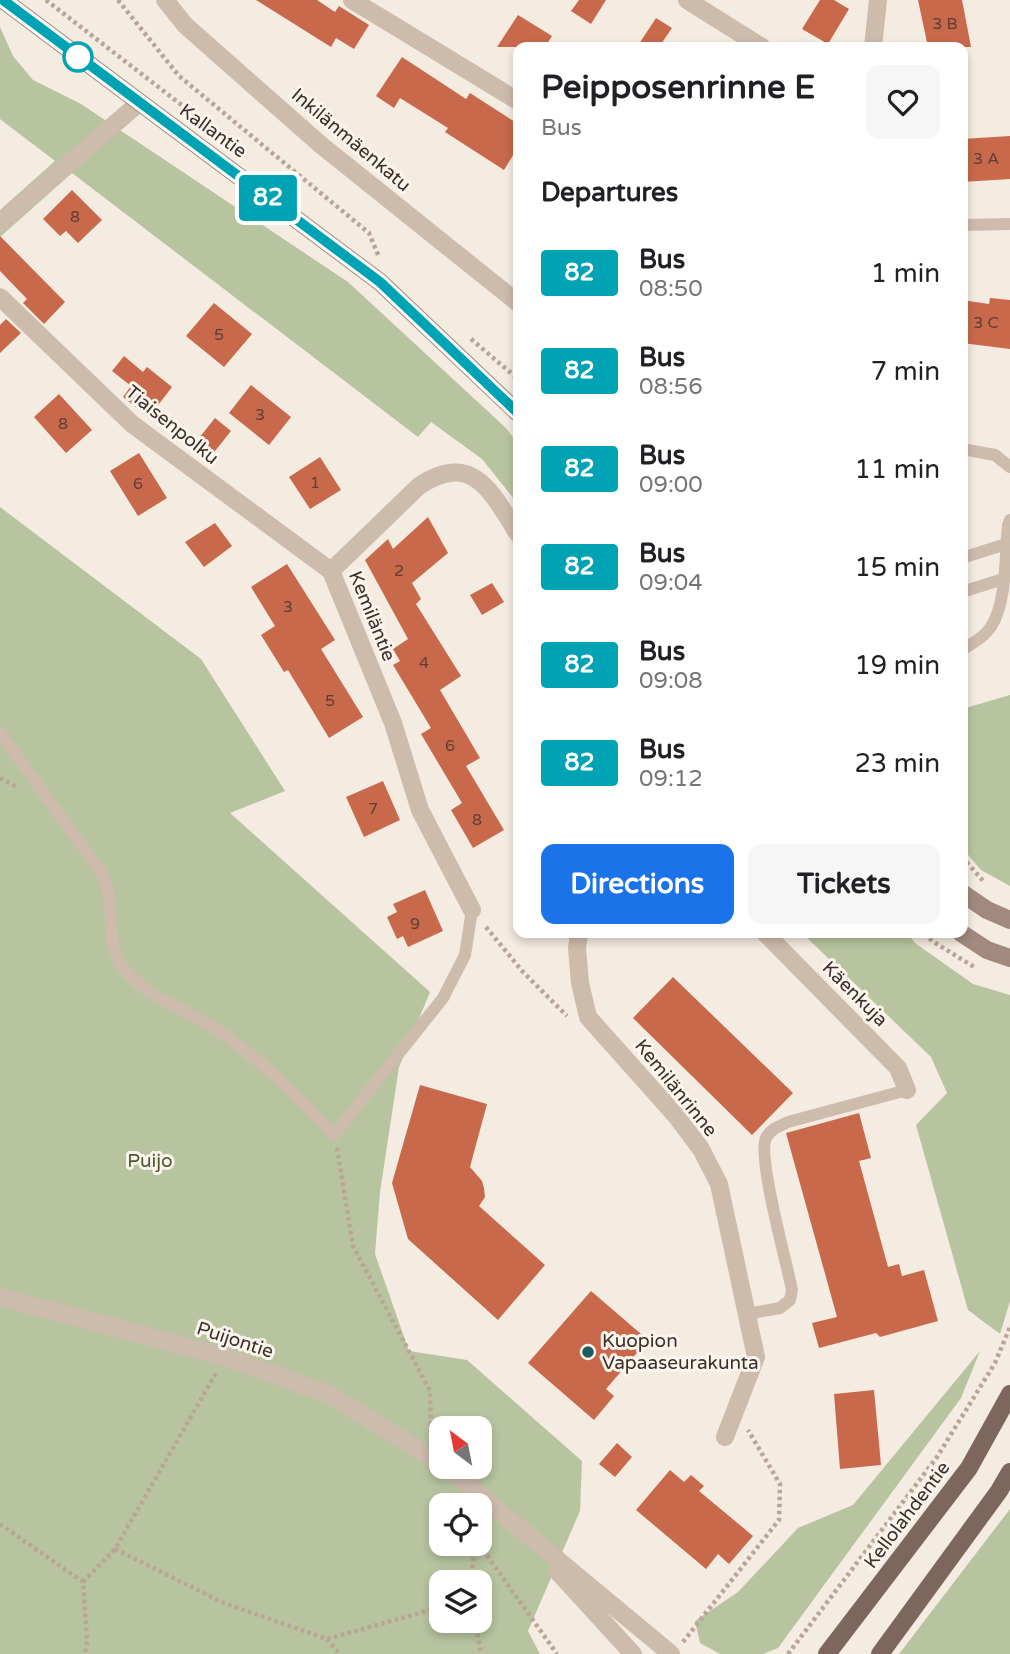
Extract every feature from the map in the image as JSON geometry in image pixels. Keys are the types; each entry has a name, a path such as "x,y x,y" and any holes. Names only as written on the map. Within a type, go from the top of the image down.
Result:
{"main road":[{"name":"Kallantie","path":"3,0 380,282 513,408"},
{"path":"968,897 987,911 1010,920"},
{"path":"968,938 987,950 1010,958"},
{"name":"Kellolahdentie","path":"827,1654 969,1468 1010,1394"},
{"path":"880,1654 1010,1472"}],"street":[{"name":"Inkilänmäenkatu","path":"165,0 185,25 300,126 513,299"},
{"path":"352,0 513,98"},
{"path":"687,0 754,42"},
{"path":"874,42 878,0"},
{"path":"0,223 139,103"},
{"name":"Tiaisenpolku","path":"0,297 132,424 331,571"},
{"name":"Kemiläntie","path":"472,910 420,810 393,723 331,571 419,486 444,474 463,474 476,478 488,487 513,526"},
{"name":"Kemilänrinne","path":"578,938 580,983 588,1017 677,1117 701,1149 719,1184 757,1357 725,1437"},
{"name":"Käenkuja","path":"770,938 898,1068 906,1090"},
{"name":"Puijontie","path":"0,1297 225,1357 328,1394 429,1456"},
{"name":"Puijontie","path":"460,1479 676,1649"},
{"name":"Puijontie","path":"507,1517 633,1654"}],"lane":[{"path":"968,225 1010,224"},
{"path":"968,450 995,455 1010,467"},
{"path":"968,646 992,627 1000,607 1010,520"},
{"path":"968,556 1006,544"},
{"path":"968,590 1003,579"},
{"path":"0,733 103,875 109,895 112,943 120,964 135,982 219,1031 296,1094 334,1135 443,998 465,955 472,910"},
{"path":"747,1314 780,1308 790,1300 792,1290 765,1162 765,1139 772,1130 788,1122 906,1090"}],"path":[{"path":"118,0 179,76 369,233 379,258"},
{"path":"968,864 989,888"},
{"path":"472,910 523,972 575,1025"},
{"path":"334,1135 353,1246 430,1391 433,1416"},
{"path":"789,1654 937,1457 996,1363 1010,1327"},
{"path":"85,1654 87,1641 83,1582 116,1549 225,1357"},
{"path":"676,1649 779,1521 780,1484 736,1409"},
{"path":"0,1524 83,1582"},
{"path":"116,1549 224,1603 327,1639 341,1654"},
{"path":"488,1556 557,1654"},
{"path":"327,1639 429,1610"},
{"path":"477,1633 481,1654"}],"green space":[{"path":"0,27 13,56 33,80 81,104 348,282 506,428 513,437 513,498 482,459 431,422 418,437 72,173 0,237 0,210 55,161 0,119"},
{"name":"Puijo","path":"0,507 201,659 285,791 230,813 430,992 399,1067 380,1192 375,1254 409,1351 467,1360 582,1461 580,1511 528,1631 540,1654 0,1654"},
{"path":"1010,695 1010,886 981,870 968,855 968,707"},
{"path":"807,938 911,938 973,984 1010,995 1010,1301 1000,1334 968,1310 916,1125 947,1093 931,1057"},
{"path":"980,1351 961,1398 778,1648 763,1654 720,1654 700,1643 695,1621 738,1592 798,1528 853,1505"},
{"path":"1010,1509 1010,1654 899,1654"}],"building":[{"path":"256,0 317,0 335,12 339,6 369,25 354,49 336,38 331,47"},
{"path":"579,0 606,0 591,24 571,11"},
{"path":"820,0 834,0 849,9 829,42 802,29"},
{"path":"918,0 962,0 971,47 968,47 968,42 927,42"},
{"path":"518,15 552,36 548,42 513,42 513,47 497,47"},
{"path":"656,18 672,28 662,42 640,42"},
{"path":"402,57 466,99 470,93 513,121 513,155 504,170 445,132 448,128 400,98 394,108 376,96"},
{"path":"1010,136 1010,179 968,182 968,139"},
{"path":"72,190 102,220 78,243 66,231 60,236 43,219"},
{"path":"0,236 65,302 44,324 23,303 27,299 0,271"},
{"path":"990,298 1010,300 1010,349 968,344 968,301 989,304"},
{"path":"214,303 252,334 224,367 186,336"},
{"path":"6,319 21,333 0,353 0,325"},
{"path":"124,356 143,372 147,367 172,387 149,417 123,397 131,386 112,371"},
{"path":"251,385 291,417 269,445 229,413"},
{"path":"59,394 92,430 66,453 34,417"},
{"path":"215,418 231,431 211,456 195,443"},
{"path":"139,453 167,498 138,516 110,471"},
{"path":"320,457 341,490 310,509 289,477"},
{"path":"428,517 448,553 412,583 421,599 416,604 461,676 440,690 480,758 466,766 504,830 473,848 451,810 462,803 421,734 431,728 393,665 400,661 393,649 408,639 365,560 388,539 393,549"},
{"path":"215,523 232,546 204,567 185,542"},
{"path":"287,564 335,640 321,649 363,717 329,738 288,670 284,672 261,635 275,626 251,587"},
{"path":"492,583 504,602 482,615 470,595"},
{"path":"383,781 400,820 364,837 346,797"},
{"path":"425,890 443,931 408,947 403,936 397,939 387,917 397,912 393,904"},
{"path":"673,977 793,1093 752,1135 633,1018"},
{"path":"420,1085 487,1104 470,1167 482,1181 484,1188 485,1197 479,1206 545,1265 498,1320 408,1239 392,1183"},
{"path":"859,1113 871,1158 859,1161 888,1267 899,1264 902,1276 924,1270 938,1321 880,1337 876,1333 819,1348 812,1323 837,1317 786,1133"},
{"name":"Kuopion Vapaaseurakunta","path":"591,1291 648,1340 606,1389 614,1396 594,1420 528,1363"},
{"path":"874,1390 881,1465 840,1469 834,1394"},
{"path":"617,1443 632,1457 615,1477 599,1464"},
{"path":"670,1470 684,1482 691,1475 704,1486 699,1491 753,1536 729,1564 718,1554 706,1569 636,1510"}],"bus line":[{"name":"82","path":"3,0 380,282 513,408"}],"place":[{"name":"Kuopion Vapaaseurakunta","path":"588,1352"}]}
